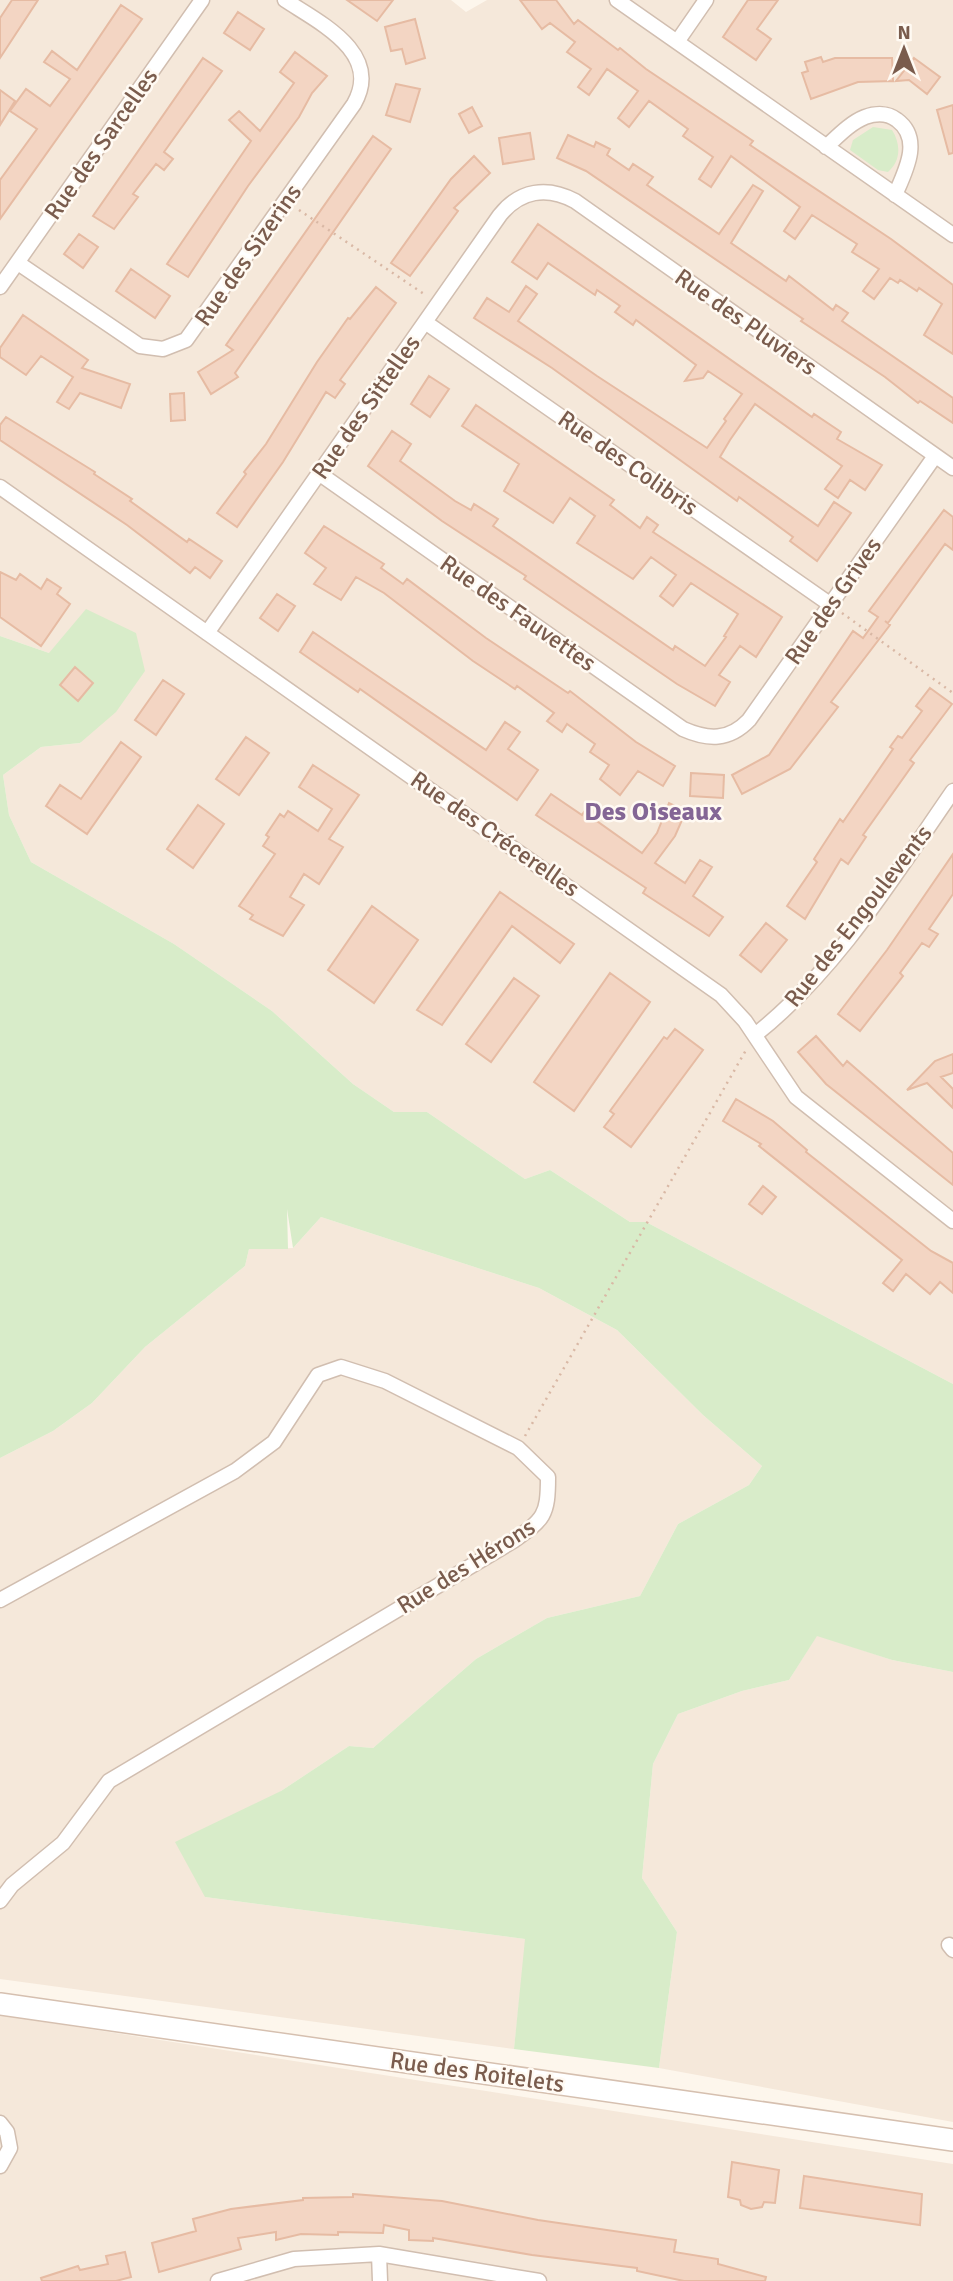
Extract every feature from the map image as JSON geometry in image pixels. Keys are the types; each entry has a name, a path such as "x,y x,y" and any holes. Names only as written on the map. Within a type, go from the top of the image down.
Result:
{"street":[{"name":"Rue des Sarcelles","path":"0,288 202,0"},
{"name":"Rue des Sizerins","path":"18,263 134,343 155,349 172,348 192,334 354,104 360,89 359,63 349,45 285,0"},
{"path":"617,0 953,235"},
{"path":"677,42 706,0"},
{"path":"826,146 868,116 894,117 907,131 910,148 906,169 895,195"},
{"name":"Rue des Sittelles","path":"207,633 508,205 534,192"},
{"name":"Rue des Pluviers","path":"534,192 551,192 576,201 953,468"},
{"name":"Rue des Colibris","path":"425,322 831,605"},
{"name":"Rue des Grives","path":"722,737 741,728 749,720 935,456"},
{"name":"Rue des Fauvettes","path":"320,474 683,729 702,737 722,737"},
{"name":"Rue des Crécerelles","path":"0,487 706,984 734,1007 784,1081 812,1112 953,1221"},
{"name":"Rue des Engoulevents","path":"755,1035 797,998 845,940 953,791"},
{"name":"Rue des Hérons","path":"0,1600 235,1471 274,1442 318,1376 341,1367 385,1381 518,1448 548,1477 548,1498 542,1520 501,1548 109,1781 63,1843 12,1885 0,1901"},
{"name":"Rue des Roitelets","path":"0,2004 953,2140"},
{"path":"0,2123 8,2132 10,2148 0,2166"},
{"path":"218,2281 294,2259 379,2254 539,2281"},
{"path":"379,2254 380,2281"}],"path":[{"path":"286,201 439,304"},
{"path":"831,605 953,693"},
{"path":"518,1448 755,1035"}],"shaded area":[{"path":"0,0 451,0 466,12 487,0 953,0 953,1384 646,1222 630,1222 550,1170 525,1179 427,1112 394,1112 353,1084 272,1011 174,944 31,862 9,815 3,775 41,747 81,743 49,653 0,636"},
{"path":"321,1217 539,1288 617,1330 703,1415 762,1466 749,1485 678,1524 640,1596 547,1618 476,1659 373,1748 349,1746 281,1791 205,1897 526,1939 514,2049 0,1979 0,1458 53,1431 92,1403 145,1347 245,1266 249,1249 293,1248"},
{"path":"817,1635 892,1660 953,1672 953,2122 659,2068 677,1932 642,1878 653,1764 678,1714 742,1691 789,1680"},
{"path":"0,2015 953,2164 953,2281 0,2281"}],"green space":[{"path":"873,127 892,130 897,141 897,158 888,172 878,170 850,150 853,140"},
{"path":"86,609 136,633 145,671 116,712 80,743 41,747 3,775 9,815 31,862 174,944 272,1011 353,1084 394,1112 427,1112 525,1179 550,1170 630,1222 646,1222 953,1384 953,1672 892,1660 817,1636 789,1680 742,1691 678,1714 653,1764 642,1878 677,1932 659,2068 514,2049 525,1939 205,1897 175,1842 281,1791 349,1746 373,1748 476,1659 547,1618 640,1596 678,1524 749,1485 762,1466 703,1415 617,1330 539,1288 321,1217 293,1248 287,1209 288,1249 249,1249 245,1266 145,1347 92,1403 53,1431 0,1458 0,636 49,653"}],"building":[{"path":"12,0 38,0 0,58 0,18"},
{"path":"347,0 393,0 377,21"},
{"path":"520,0 556,0 574,24 578,20 618,50 620,48 646,69 753,141 750,145 891,239 953,285 953,354 924,335 942,304 919,288 917,291 900,280 898,283 890,278 874,299 863,291 879,269 852,252 857,244 812,215 795,239 784,231 800,207 731,156 711,187 699,179 713,157 683,136 688,129 649,101 629,127 618,118 638,91 607,69 589,95 578,87 591,69 567,52 575,42 550,23 542,29"},
{"path":"748,0 778,0 757,29 771,39 756,60 723,37"},
{"path":"121,5 142,19 0,219 0,180 37,129 10,111 26,89 50,106 70,79 44,62 52,51 77,70"},
{"path":"238,12 264,29 250,50 224,33"},
{"path":"415,19 425,58 406,64 402,49 391,51 385,27"},
{"path":"295,52 327,76 312,93 299,117 248,186 188,277 167,264 251,141 229,120 239,111 260,131 294,83 280,72"},
{"path":"821,57 823,62 835,58 892,58 893,81 858,82 811,99 802,73 808,71 805,62"},
{"path":"203,58 222,71 164,152 173,159 164,170 156,164 133,194 138,197 114,229 93,216"},
{"path":"914,58 940,77 927,94 909,80 896,81"},
{"path":"396,84 420,89 410,122 386,115"},
{"path":"0,90 15,101 0,125"},
{"path":"953,105 953,153 949,154 937,110"},
{"path":"472,107 482,126 469,133 459,114"},
{"path":"530,133 534,159 503,164 499,138"},
{"path":"568,135 594,147 596,142 610,149 607,155 629,170 633,164 653,177 647,185 719,234 753,185 763,191 731,243 786,281 789,276 833,310 836,305 848,313 842,321 953,398 953,423 920,401 918,403 885,377 801,321 803,319 586,171 557,158"},
{"path":"373,136 391,149 235,373 238,377 211,394 198,372 233,350 226,345"},
{"path":"474,156 490,173 454,208 458,211 410,276 391,263 451,179"},
{"path":"538,224 812,417 814,414 841,432 837,439 882,465 865,490 850,480 838,498 825,489 842,466 755,404 730,440 720,457 818,526 834,502 851,513 817,561 790,541 793,537 739,497 737,501 552,368 474,318 487,298 509,312 526,286 537,294 518,321 597,376 707,448 726,421 724,419 742,394 708,371 703,378 685,381 696,365 636,320 633,325 615,312 620,306 597,290 595,295 548,263 537,279 512,262"},
{"path":"79,234 98,247 83,268 64,254"},
{"path":"131,269 170,296 155,318 116,291"},
{"path":"376,287 396,303 340,380 345,384 335,398 326,392 283,462 237,527 217,513 266,444 317,362 348,318 350,319"},
{"path":"23,315 88,360 82,368 130,384 121,408 80,393 69,409 57,402 73,377 41,356 26,375 0,357 0,348"},
{"path":"429,376 449,389 430,417 411,404"},
{"path":"184,393 185,420 171,421 170,394"},
{"path":"476,405 614,500 610,505 640,528 647,517 658,525 653,532 782,617 756,657 740,646 719,675 730,682 715,706 677,684 524,579 526,576 442,521 368,466 392,431 411,444 400,461 455,501 471,510 474,504 498,519 493,526 673,650 675,646 705,666 726,637 724,636 738,614 691,583 673,606 660,596 676,575 651,557 633,579 577,543 595,516 570,498 553,523 504,491 519,464 462,426"},
{"path":"6,417 95,472 94,474 132,499 130,501 187,542 189,539 222,561 210,578 195,567 190,573 127,525 0,440 0,425"},
{"path":"944,510 953,517 953,550 945,544 888,623 885,621 890,625 831,702 838,707 790,769 742,794 732,775 769,755 853,631 863,638 878,617 869,611"},
{"path":"324,526 384,564 381,568 403,584 407,579 486,638 568,693 570,691 636,742 675,766 663,786 638,771 620,795 600,779 609,765 590,752 595,744 567,724 562,732 547,721 554,713 517,686 515,689 473,661 384,593 356,577 341,600 314,584 326,568 305,553"},
{"path":"0,572 16,580 20,574 41,589 47,579 61,588 57,594 70,604 41,646 0,617"},
{"path":"277,594 295,606 278,631 260,618"},
{"path":"313,632 486,750 505,722 520,732 508,749 538,770 517,800 360,689 358,692 300,652"},
{"path":"75,667 93,683 78,701 60,685"},
{"path":"163,680 184,694 156,735 135,720"},
{"path":"930,688 952,704 910,760 914,763 863,835 866,837 848,864 841,859 805,919 787,906 817,862 814,859 840,819 843,822 893,749 890,747 898,736 902,738 922,711 916,706"},
{"path":"246,737 269,753 239,795 216,779"},
{"path":"121,742 141,757 87,834 46,806 60,785 81,799"},
{"path":"313,765 359,795 329,839 343,847 319,884 304,874 290,897 304,905 283,936 250,919 253,915 239,906 275,854 263,846 269,837 266,835 280,814 284,817 288,811 318,831 332,809 299,787"},
{"path":"691,773 724,775 723,798 690,796"},
{"path":"551,794 582,815 584,812 642,853 657,833 669,803 686,811 675,836 655,863 685,883 700,860 712,867 693,896 723,917 709,936 643,893 646,888 536,815"},
{"path":"198,805 224,824 193,868 167,849"},
{"path":"953,854 953,894 929,929 938,934 929,947 922,943 900,973 903,976 860,1031 838,1014 887,950"},
{"path":"500,892 574,944 560,963 512,926 442,1025 417,1010"},
{"path":"372,906 418,940 374,1003 328,970"},
{"path":"766,923 787,940 761,972 740,955"},
{"path":"610,973 650,1002 574,1111 534,1082"},
{"path":"514,978 539,996 491,1062 466,1044"},
{"path":"675,1029 703,1050 631,1147 604,1127 614,1114 610,1111 664,1037 667,1039"},
{"path":"816,1036 843,1066 847,1061 953,1153 953,1185 826,1084 798,1052"},
{"path":"953,1054 953,1073 941,1077 953,1089 953,1108 927,1083 907,1090 935,1061"},
{"path":"736,1099 773,1121 807,1150 806,1152 931,1251 953,1263 953,1293 940,1282 930,1294 906,1274 893,1291 883,1283 902,1260 759,1146 761,1144 723,1121"},
{"path":"763,1186 776,1197 762,1214 749,1204"},
{"path":"732,2162 779,2170 775,2203 764,2202 762,2207 751,2209 741,2205 740,2200 728,2197"},
{"path":"804,2176 922,2194 920,2225 800,2208"},
{"path":"353,2194 442,2201 538,2220 676,2240 674,2252 718,2259 718,2264 766,2277 765,2281 684,2281 637,2271 637,2268 532,2255 433,2238 433,2241 409,2240 409,2230 384,2225 383,2233 301,2234 276,2240 276,2232 238,2238 241,2249 159,2272 152,2243 196,2231 193,2219 231,2209 303,2198 353,2197"},
{"path":"125,2252 131,2277 116,2281 42,2281 41,2278 78,2266 80,2270 108,2264 106,2256"}],"district":[{"name":"Des Oiseaux","path":"653,812"}]}
